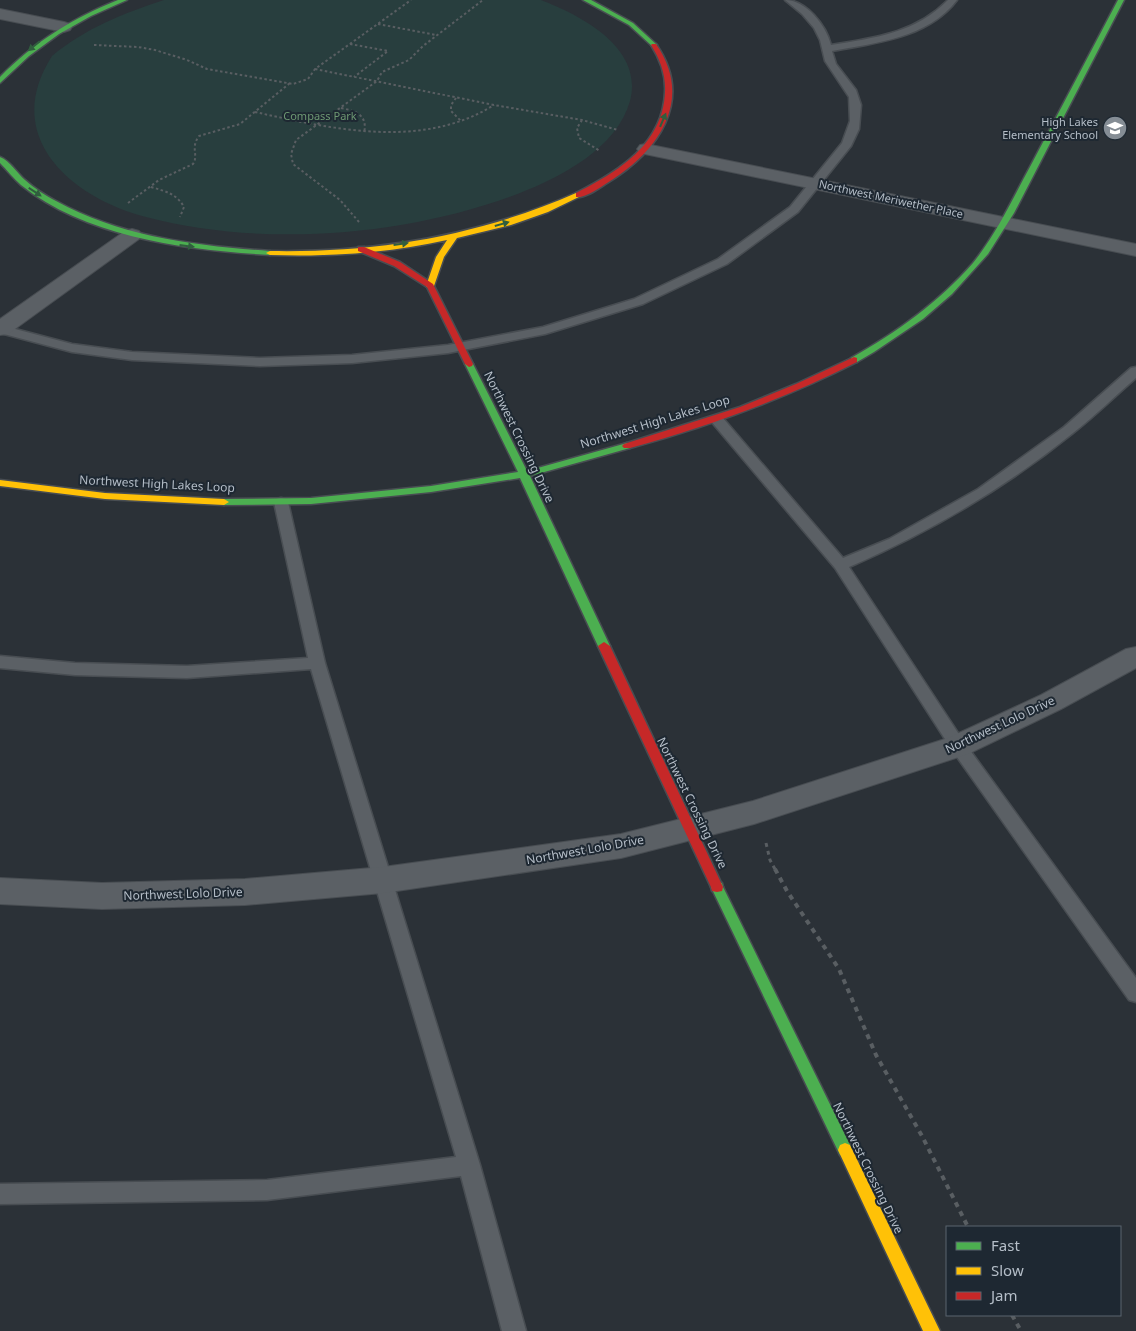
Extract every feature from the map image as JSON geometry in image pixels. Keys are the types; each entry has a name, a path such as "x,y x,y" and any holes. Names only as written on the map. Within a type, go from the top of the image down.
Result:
{"street":[{"path":"0,80 10,68 42,40 107,6 124,0"},
{"path":"0,159 22,184 46,200 104,226 167,244 228,252 290,253 364,249 455,235 494,226 551,208 600,183 645,149 665,118 671,98 665,65 658,50 646,35 629,22 586,0"},
{"name":"Northwest High Lakes Loop","path":"0,483 71,493 175,501 281,502 406,492 524,475 718,420 805,384 840,368 886,340 927,311 957,285 977,263 1004,223 1121,0"},
{"path":"0,14 64,27"},
{"name":"Northwest Meriwether Place","path":"645,149 1136,250"},
{"path":"0,329 132,235"},
{"path":"364,249 397,264 430,286 440,257 455,235"},
{"name":"Northwest Crossing Drive","path":"430,286 524,475 690,829 932,1331"},
{"name":"Northwest Lolo Drive","path":"0,891 102,896 245,892 383,880 621,846 754,812 958,746 1051,702 1136,656"}],"lane":[{"path":"0,329 59,345 100,352 216,362 282,363 340,361 460,348 567,324 629,304 682,282 717,265 762,237 786,218 818,184 834,164 849,140 856,114 856,103 853,93 831,62 822,34 811,18 789,0"},
{"path":"827,48 873,40 910,30 934,18 953,0"},
{"path":"840,565 894,542 983,492 1069,430 1136,371"},
{"path":"718,420 840,565 958,746 1130,974 1136,994"},
{"path":"281,502 317,663 469,1164 514,1331"},
{"path":"0,662 75,669 187,672 317,663"},
{"path":"0,1194 266,1190 469,1164"}],"path":[{"path":"42,40 66,37 96,45 138,47 187,60 206,69 290,83 301,82 308,79 315,69 411,0"},
{"path":"364,249 363,230 354,214 338,197 309,178 292,163 291,156 296,140 377,81 382,72 409,60 437,35 483,0"},
{"path":"378,24 437,35"},
{"path":"349,44 388,51 354,76"},
{"path":"315,69 494,105 582,120 625,132 645,149"},
{"path":"104,226 121,209 159,180 193,164 196,159 193,148 194,141 198,136 240,124 290,83"},
{"path":"456,97 451,104 450,111 452,115 461,121"},
{"path":"254,112 317,126 364,133 411,132 461,121 494,105"},
{"path":"341,108 364,116 366,123 364,133"},
{"path":"582,120 577,128 577,133 584,142 605,154 645,149"},
{"path":"150,187 168,192 180,199 184,207 173,225 167,244"},
{"path":"754,812 764,834 770,860 787,891 838,969 876,1054 922,1136 967,1226"},
{"path":"1012,1316 1020,1331"}],"green space":[{"name":"Compass Park","path":"164,0 541,0 591,25 619,50 628,65 632,82 630,101 623,118 613,133 586,159 536,186 476,208 383,228 335,233 286,234 238,232 191,227 146,217 119,208 93,195 70,179 52,160 39,138 34,113 38,85 52,56 64,46 105,23 134,10"}],"traffic: fast":[{"path":"0,81 27,54 57,33 89,15 124,0"},
{"path":"586,0 631,24 654,45"},
{"path":"854,360 871,351 920,318 963,278 985,252 1010,213 1121,0"},
{"path":"0,159 24,183 53,203 87,219 124,231 162,240 200,247 270,253"},
{"path":"469,364 524,475 604,646"},
{"path":"224,502 311,501 431,489 532,473 627,446"},
{"path":"717,887 845,1150"}],"traffic: slow":[{"path":"270,253 346,252 428,242 508,223 579,195"},
{"path":"430,286 440,257 455,235"},
{"path":"0,483 105,496 224,502"},
{"path":"845,1150 932,1331"}],"traffic: jam":[{"path":"579,195 628,165 654,138 663,121 668,103 669,83 664,63 654,45"},
{"path":"361,249 397,264 430,286 469,364"},
{"path":"627,446 686,429 743,409 827,374 854,360"},
{"path":"604,646 717,887"}],"place":[{"name":"High Lakes Elementary School","path":"1115,128"}]}
